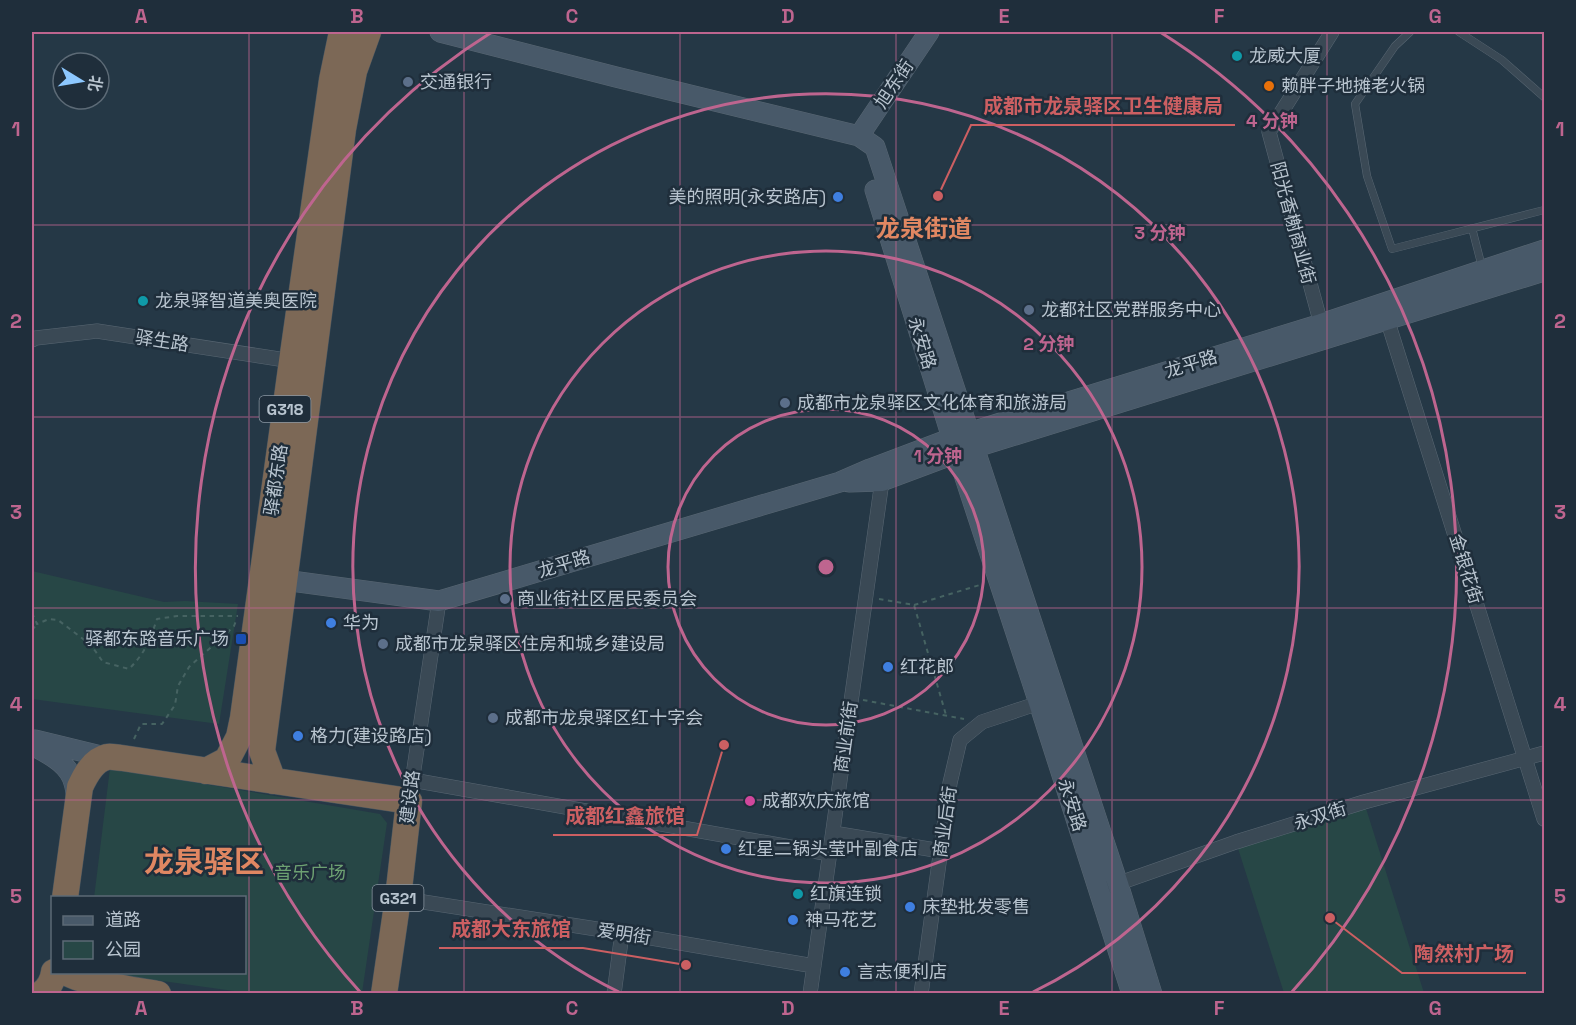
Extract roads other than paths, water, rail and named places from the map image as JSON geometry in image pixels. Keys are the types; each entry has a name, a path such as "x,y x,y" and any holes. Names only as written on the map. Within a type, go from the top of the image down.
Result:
{"highway":[{"name":"驿都东路","path":"206,771 227,760 239,737 243,718 332,80 342,32"},
{"name":"驿都东路","path":"273,781 262,751 343,129 354,71 368,32"},
{"path":"65,896 80,787 85,775 105,757 273,781 410,791"},
{"name":"建设路","path":"384,993 410,791"},
{"path":"41,993 44,992 54,974"},
{"path":"67,974 124,991 158,993"}],"street":[{"path":"440,32 859,136"},
{"name":"旭东街","path":"859,136 929,32"},
{"name":"阳光香榭商业街","path":"1321,324 1269,132 1332,32"},
{"name":"永安路","path":"859,136 963,443 998,579 1039,703 1108,887 1132,993"},
{"name":"龙平路","path":"840,482 882,481 963,443 1545,250"},
{"name":"龙平路","path":"284,580 439,601 840,482 870,469 1545,271"},
{"name":"金银花街","path":"1387,319 1545,819"},
{"name":"驿生路","path":"32,340 97,331 292,361"},
{"path":"963,443 1108,887 1152,993"},
{"name":"商业前街","path":"810,993 882,481"},
{"name":"建设路","path":"410,791 439,601"},
{"name":"商业后街","path":"921,993 950,783 960,740 982,722 1039,703"},
{"path":"32,739 105,757"},
{"path":"32,745 51,755 69,771 75,783 77,807"},
{"name":"永双街","path":"1108,887 1236,842 1364,802 1545,753"},
{"path":"410,791 830,854"},
{"path":"833,833 941,851"},
{"name":"爱明街","path":"398,898 814,966"},
{"path":"614,993 622,933"}],"lane":[{"path":"1410,32 1395,46 1355,104 1367,176 1392,249 1545,210"},
{"path":"1459,32 1502,60 1545,97"},
{"path":"1472,228 1483,270"}],"place":[{"name":"龙威大厦","path":"1237,56"},
{"name":"交通银行","path":"408,82"},
{"name":"赖胖子地摊老火锅","path":"1269,86"},
{"name":"成都市龙泉驿区卫生健康局","path":"938,196"},
{"name":"美的照明(永安路店)","path":"838,197"},
{"name":"龙泉驿智道美奥医院","path":"143,301"},
{"name":"龙都社区党群服务中心","path":"1029,310"},
{"name":"成都市龙泉驿区文化体育和旅游局","path":"785,403"},
{"name":"商业街社区居民委员会","path":"505,599"},
{"name":"华为","path":"331,623"},
{"name":"驿都东路音乐广场","path":"241,639"},
{"name":"成都市龙泉驿区住房和城乡建设局","path":"383,644"},
{"name":"红花郎","path":"888,667"},
{"name":"成都市龙泉驿区红十字会","path":"493,718"},
{"name":"格力(建设路店)","path":"298,736"},
{"name":"成都红鑫旅馆","path":"724,745"},
{"name":"成都欢庆旅馆","path":"750,801"},
{"name":"红星二锅头莹叶副食店","path":"726,849"},
{"name":"红旗连锁","path":"798,894"},
{"name":"床垫批发零售","path":"910,907"},
{"name":"陶然村广场","path":"1330,918"},
{"name":"神马花艺","path":"793,920"},
{"name":"成都大东旅馆","path":"686,965"},
{"name":"言志便利店","path":"845,972"}],"district":[{"name":"龙泉街道","path":"924,229"},
{"name":"龙泉驿区","path":"204,862"}],"park label":[{"name":"音乐广场","path":"310,873"}]}
